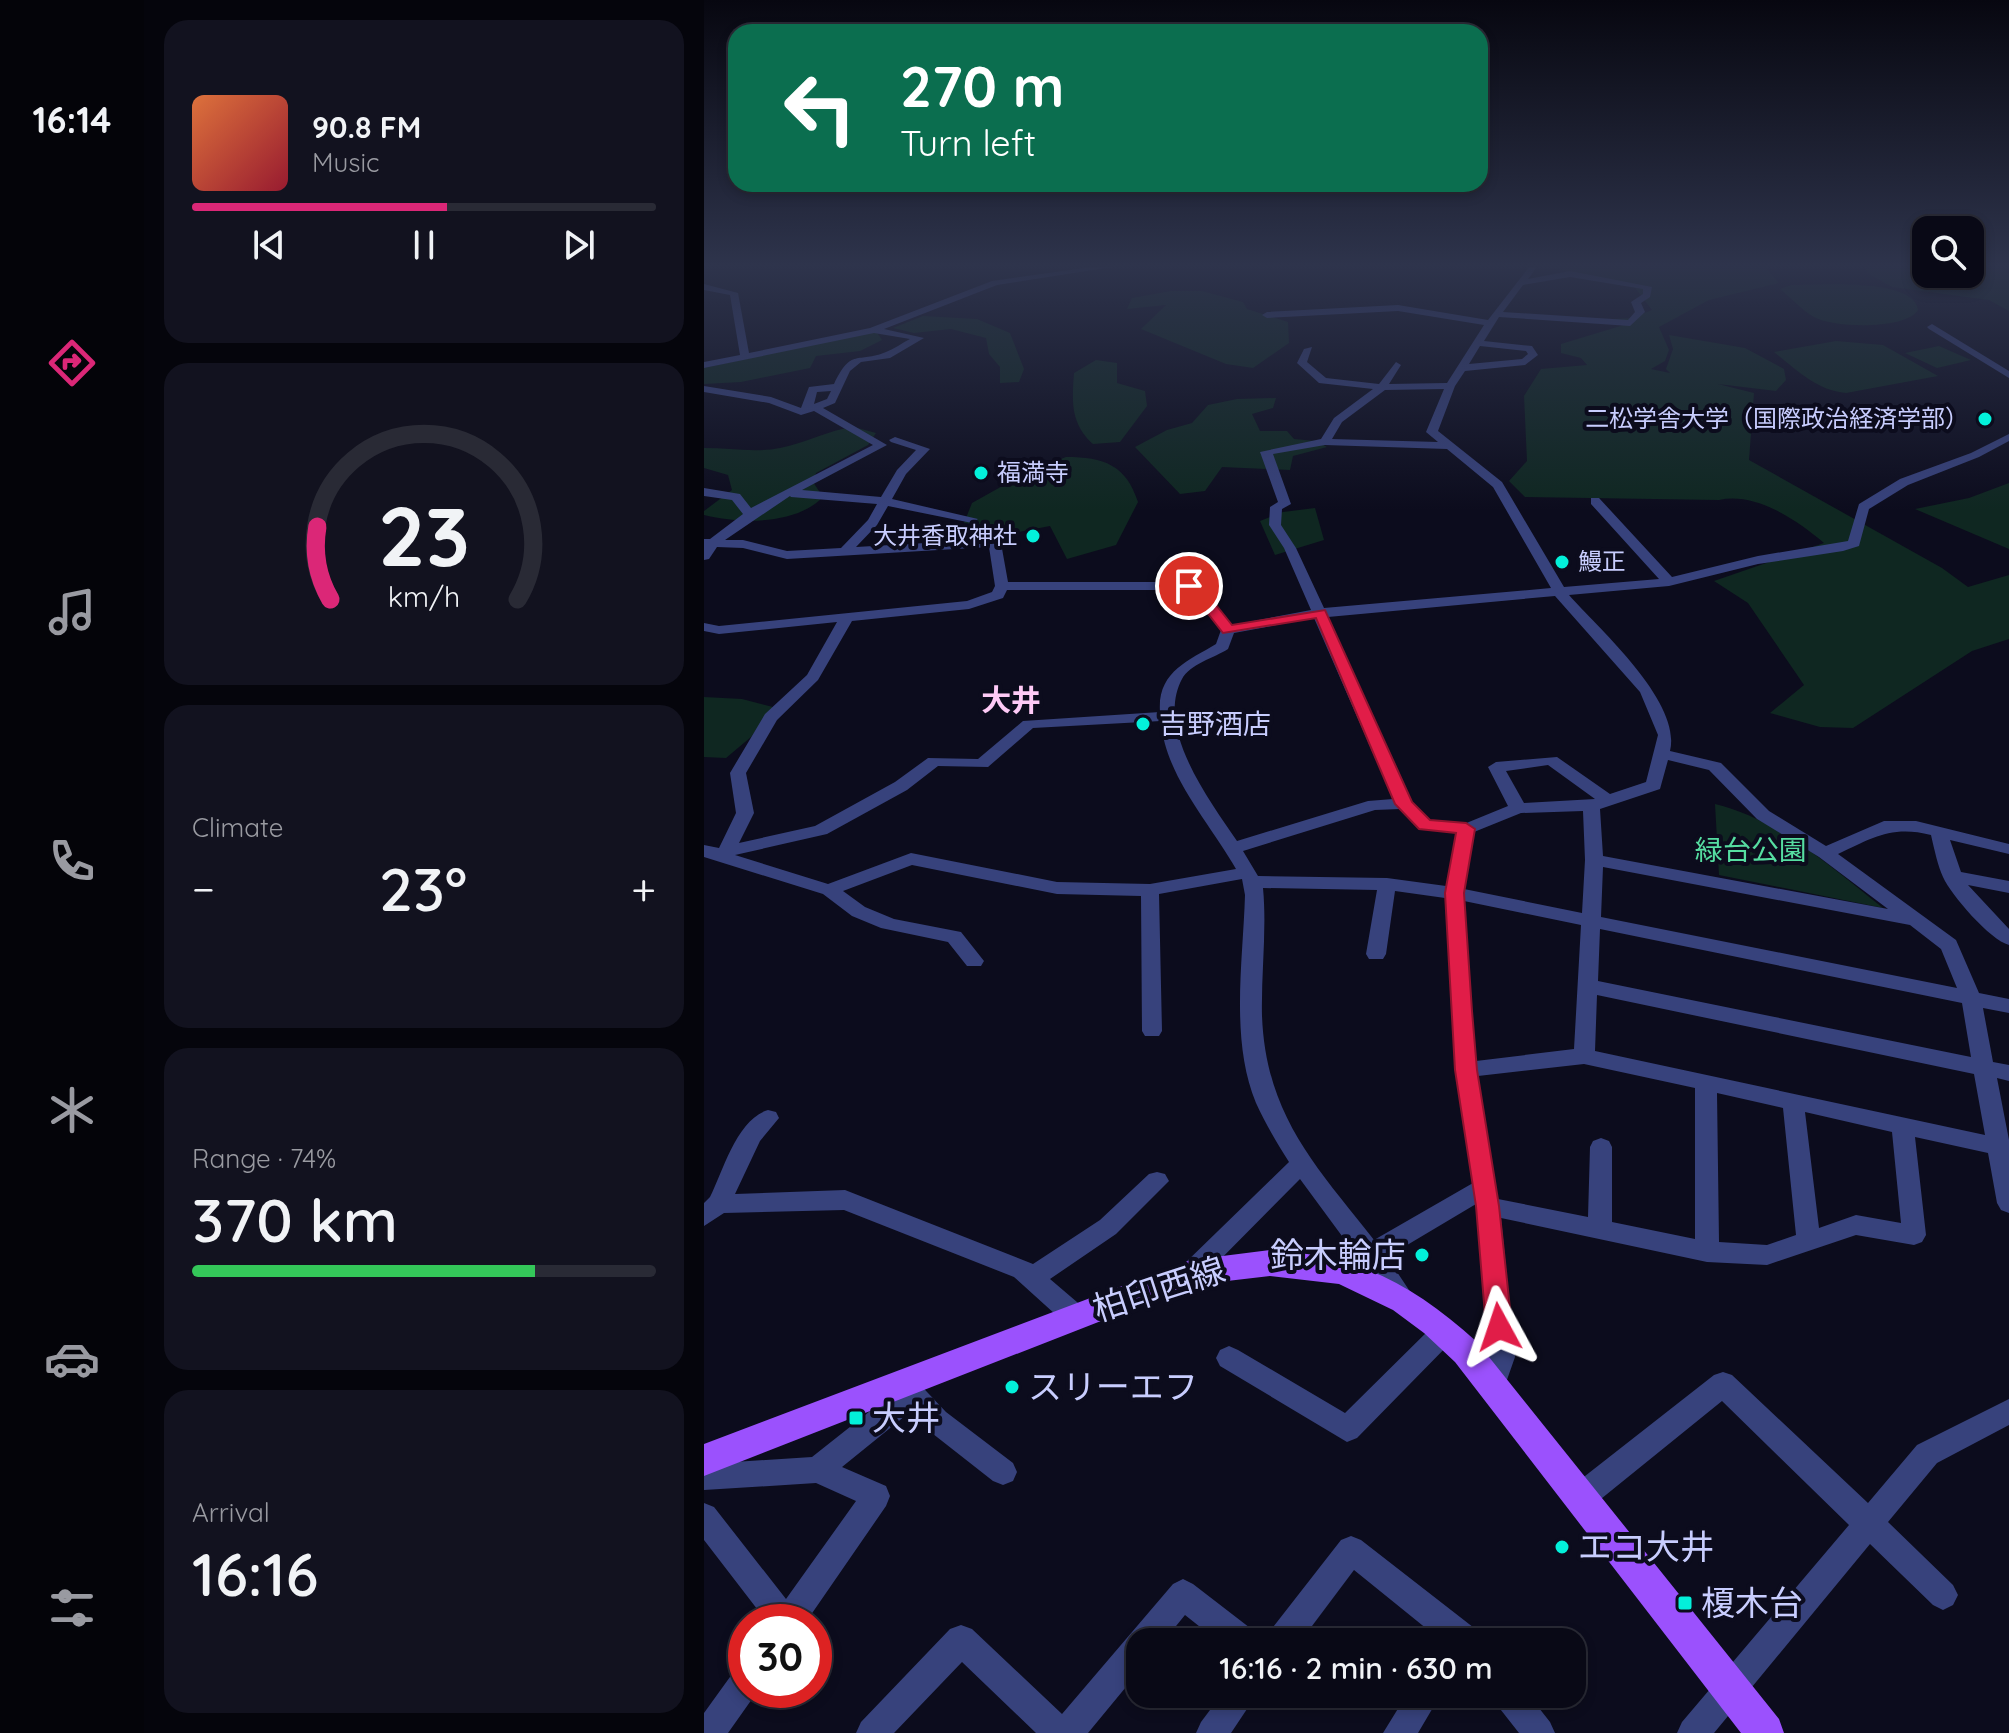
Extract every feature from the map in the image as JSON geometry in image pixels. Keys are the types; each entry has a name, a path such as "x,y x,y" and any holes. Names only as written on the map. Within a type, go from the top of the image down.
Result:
{"main road":[{"name":"柏印西線","path":"704,1460 1191,1273 1256,1261 1285,1261 1345,1273 1401,1296 1445,1331 1493,1385 1765,1733"}],"street":[{"path":"743,348 745,357"},
{"path":"704,365 788,348"},
{"path":"704,389 771,400 801,412 831,401 846,370 858,359 887,356 901,348"},
{"path":"1446,446 1325,442 1266,452 1285,504 1276,507 1275,525 1290,548 1404,804 1425,825 1466,829 1518,808 1600,804 1654,785 1664,754 1666,735 1647,691 1559,591 1498,485 1432,432 1450,386 1474,348"},
{"path":"1461,368 1525,362 1533,355 1528,348"},
{"path":"1965,348 2009,375"},
{"path":"1309,349 1302,363 1323,381 1382,387 1450,386"},
{"path":"1325,442 1338,420 1382,387 1396,365"},
{"path":"812,409 813,389 838,387"},
{"path":"704,556 707,543 750,515 881,445 812,409"},
{"path":"1228,630 1320,613 1669,582 1758,560 1854,543 1863,507 1904,482 1975,455 2009,437"},
{"path":"843,553 873,522 901,472 924,449 895,440"},
{"path":"704,492 736,497 750,515"},
{"path":"791,493 884,501 972,519"},
{"path":"1595,501 1669,582"},
{"path":"704,627 719,630 969,605 998,595 1002,586 995,543 787,555 743,544 707,543"},
{"path":"1002,586 1189,586 1196,589 1228,630"},
{"path":"717,853 745,813 738,773 771,717 813,677 848,616"},
{"path":"1228,630 1223,646 1182,670 1174,679 1169,716 1175,751 1190,787 1234,848 1249,878 1258,1075 1302,1163 1373,1253 1401,1296"},
{"path":"717,853 821,830 901,786 934,761 982,764 1029,724 1169,716"},
{"path":"1664,754 1715,766 1763,815 1825,853 1949,945 1971,998 2004,1148 2009,1203"},
{"path":"1518,808 1496,767 1551,760 1600,804"},
{"path":"1234,848 1374,805 1404,804"},
{"path":"1584,1056 1594,860 1600,804"},
{"path":"1825,853 1884,826 1916,826 2009,849"},
{"path":"1466,829 1454,893 1466,1070 1486,1196 1502,1357 1493,1385"},
{"path":"1939,833 1951,876 1975,909 2009,939"},
{"path":"717,853 829,890 851,909 881,925 954,937 974,961"},
{"path":"829,890 911,859 1057,888 1150,890 1249,878 1387,884 1454,893 2009,1006"},
{"path":"1594,860 1916,920"},
{"path":"1951,876 2009,887"},
{"path":"1376,954 1387,884"},
{"path":"1150,890 1152,1031"},
{"path":"1588,986 2009,1073"},
{"path":"1466,1070 1584,1056 2004,1148"},
{"path":"1706,1083 1707,1252"},
{"path":"1793,1103 1808,1240"},
{"path":"711,1210 751,1136 768,1118"},
{"path":"1373,1253 1486,1196 1600,1230 1707,1252 1767,1255 1856,1225 1914,1235 1903,1127"},
{"path":"1600,1230 1601,1147"},
{"path":"1191,1273 1302,1163"},
{"path":"1031,1278 1108,1227 1157,1181"},
{"path":"711,1210 845,1200 1023,1270 1075,1316"},
{"path":"1229,1358 1347,1429 1445,1331"},
{"path":"817,1470 896,1407 901,1383"},
{"path":"901,1383 937,1421 1003,1472"},
{"path":"1581,1497 1723,1384 1866,1525 1943,1595"},
{"path":"1693,1733 1927,1454 2009,1411"},
{"path":"704,1477 817,1470 876,1496 800,1604"},
{"path":"704,1517 773,1604"},
{"path":"1292,1628 1351,1550 1448,1628"},
{"path":"1155,1628 1183,1594 1226,1628"},
{"path":"872,1733 961,1640 1054,1730 1126,1660"},
{"path":"709,1733 728,1706"},
{"path":"1212,1733 1231,1708"},
{"path":"1399,1733 1416,1708"},
{"path":"1519,1708 1539,1733"}],"green space":[{"path":"798,348 866,348 816,356 810,368 741,382 704,384 704,368"},
{"path":"988,348 1016,348 1024,369 1019,382 1000,383 1000,367"},
{"path":"1187,348 1282,348 1253,368 1226,364"},
{"path":"1561,348 1668,348 1665,361 1651,369 1670,373 1666,369 1673,348 1744,348 1784,369 1786,380 1776,391 1718,384 1754,393 1749,460 1942,568 1968,587 2009,575 2009,639 1972,651 1853,728 1820,727 1770,713 1804,685 1748,603 1714,581 1824,543 1789,517 1747,500 1525,497 1509,481 1527,461 1524,396 1541,369 1587,365 1581,358 1561,353"},
{"path":"1797,348 1888,348 1938,376 1846,393 1816,383 1774,352"},
{"path":"1943,348 1971,360 1937,368 1905,353"},
{"path":"1096,360 1117,363 1117,383 1145,391 1147,406 1120,442 1093,444 1076,420 1074,373"},
{"path":"1276,398 1273,408 1252,414 1260,431 1287,431 1294,439 1316,441 1327,447 1293,456 1290,470 1222,467 1205,491 1180,494 1135,447 1167,430 1192,423 1208,405 1237,399"},
{"path":"854,427 876,433 868,445 816,473 813,482 823,497 812,506 798,513 767,520 734,520 704,515 704,511 732,490 728,475 704,468 704,448 771,449"},
{"path":"1066,457 1102,461 1120,472 1133,489 1138,502 1116,545 1067,559 1050,526 978,540 964,523 972,503 1022,475"},
{"path":"2009,483 2009,549 1915,509 1969,498"},
{"path":"1315,508 1324,540 1275,555 1260,521 1283,512"},
{"path":"704,697 742,699 773,707 751,737 726,758 704,757"},
{"name":"緑台公園","path":"1715,804 1739,811 1783,833 1883,908 1719,875"}],"place":[{"name":"二松学舎大学（国際政治経済学部）","path":"1985,419"},
{"name":"福満寺","path":"981,473"},
{"name":"大井香取神社","path":"1033,536"},
{"name":"鰻正","path":"1562,562"},
{"name":"吉野酒店","path":"1143,724"},
{"name":"鈴木輪店","path":"1422,1255"},
{"name":"スリーエフ","path":"1012,1387"},
{"name":"大井","path":"856,1418"},
{"name":"エコ大井","path":"1562,1547"},
{"name":"榎木台","path":"1685,1603"}],"district":[{"name":"大井","path":"1011,701"}],"route":[{"path":"1189,586 1196,589 1228,630 1320,613 1404,804 1425,825 1466,829 1454,893 1466,1070 1488,1206 1499,1327"}]}
